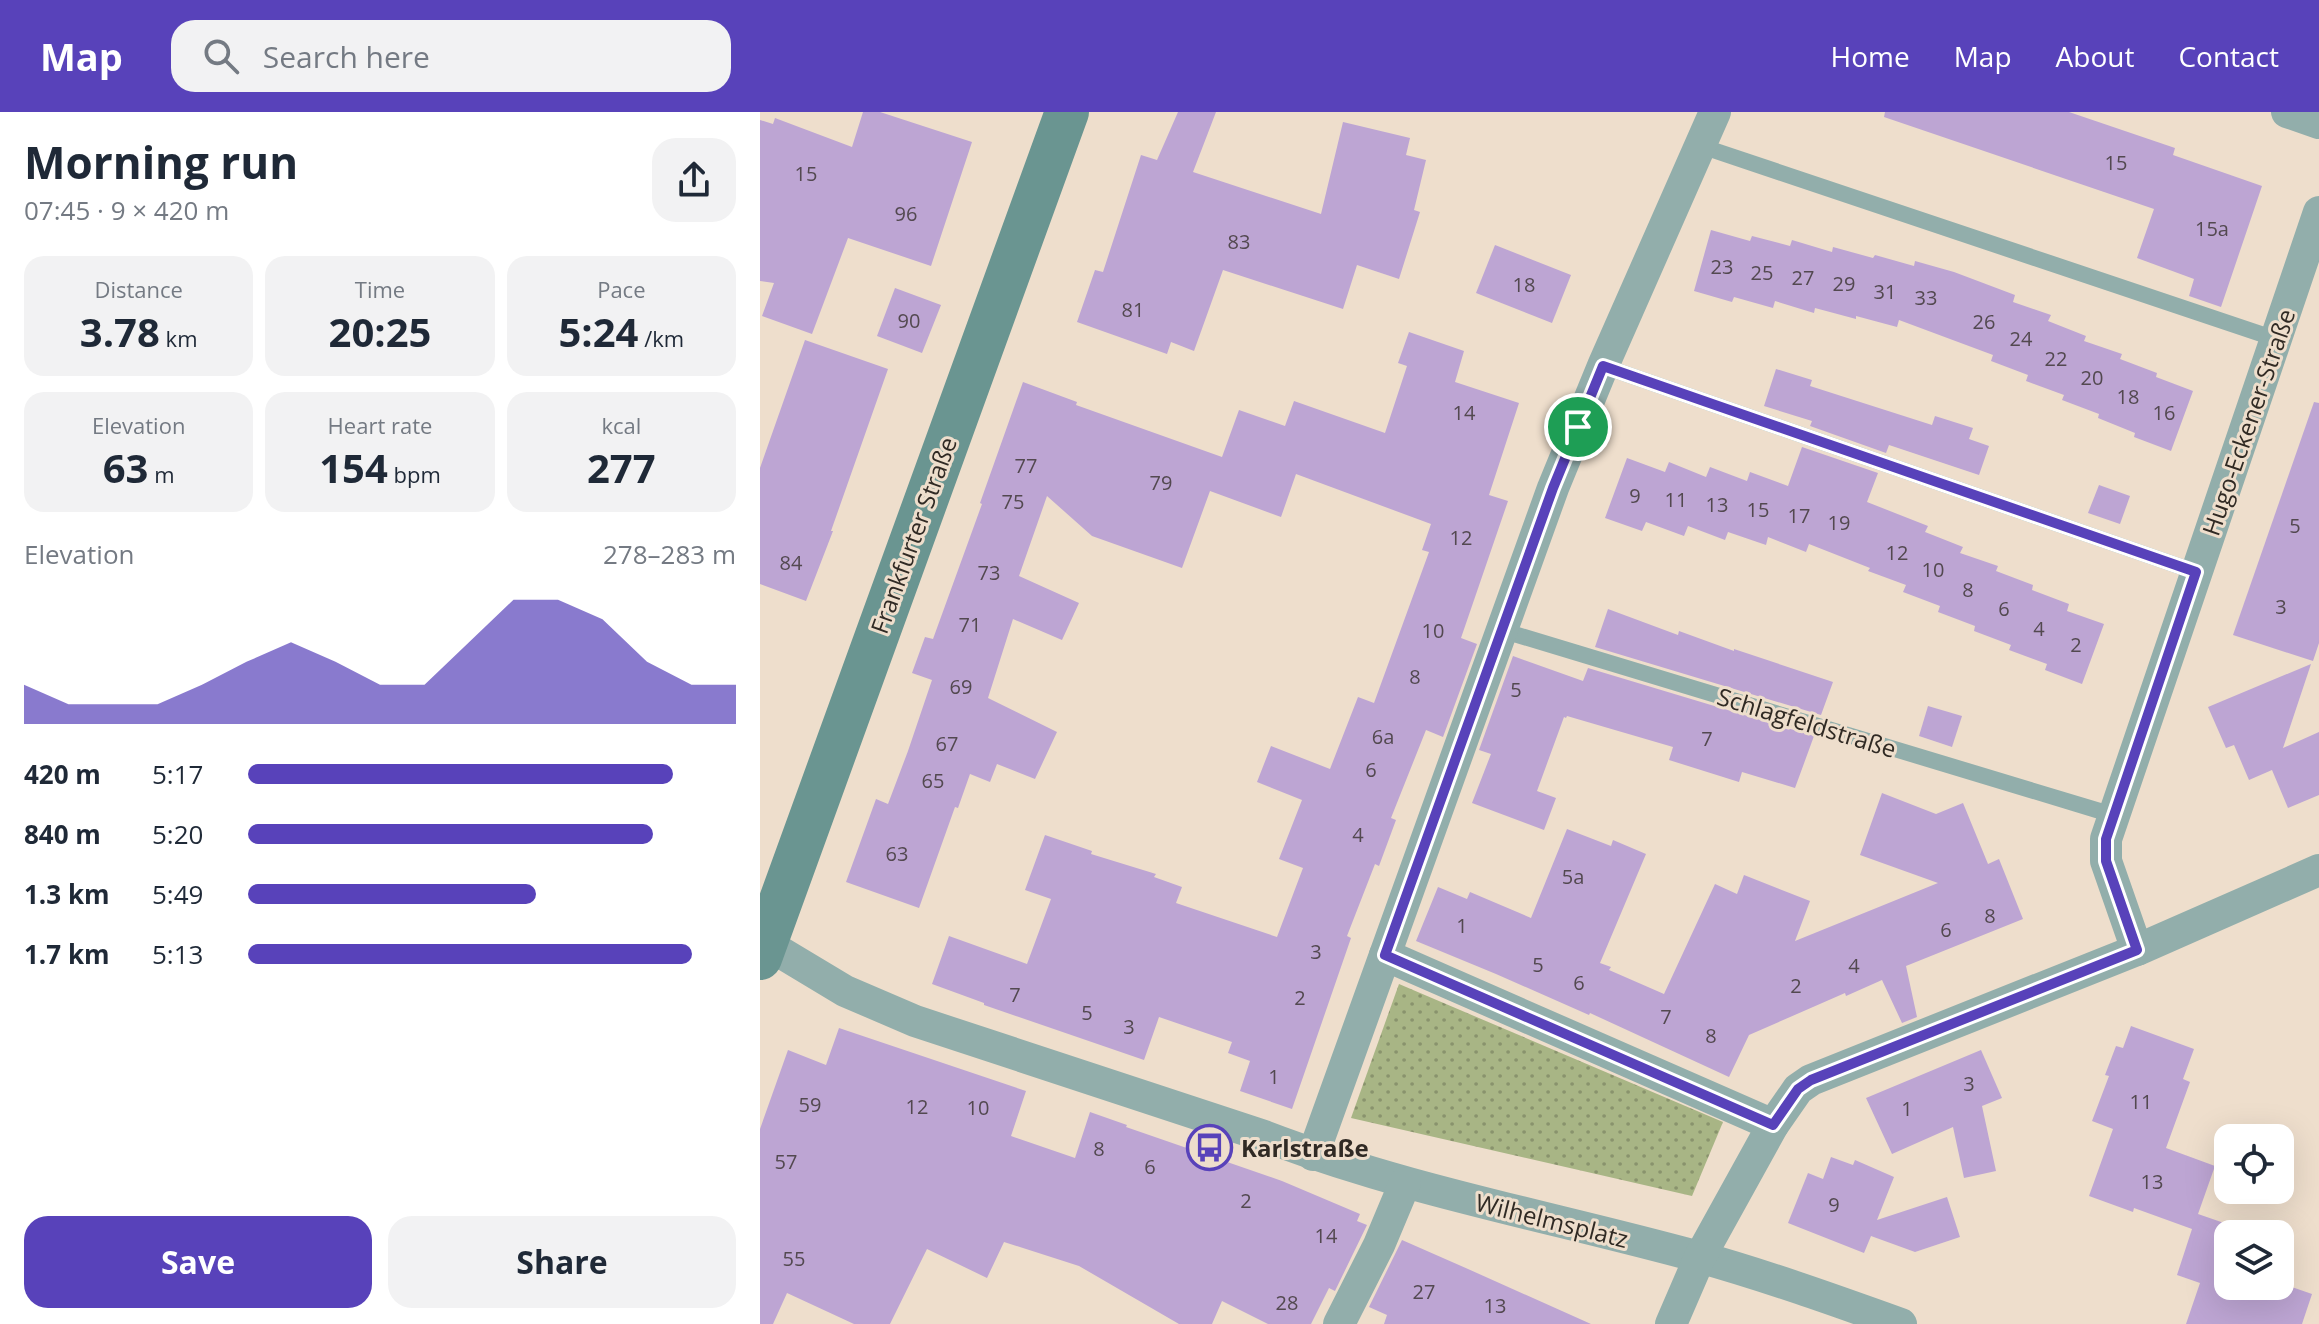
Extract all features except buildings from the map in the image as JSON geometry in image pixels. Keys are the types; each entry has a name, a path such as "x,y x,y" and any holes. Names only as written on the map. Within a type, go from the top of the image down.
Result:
{"street":[{"name":"Frankfurter Straße","path":"762,947 1067,112"},
{"path":"1313,1155 1553,488 1715,112"},
{"path":"2287,112 2319,123"},
{"name":"Hugo-Eckener-Straße","path":"2137,950 2106,861 2106,839 2319,212"},
{"path":"1671,1324 1700,1257 1773,1125 1798,1089 1811,1080 2137,950 2319,870"},
{"path":"762,947 845,991 915,1021 1405,1183 1379,1245 1339,1324"},
{"path":"1385,955 1773,1125"},
{"name":"Wilhelmsplatz","path":"1405,1183 1700,1257"},
{"path":"1700,1257 1825,1296 1901,1324"}],"lane":[{"path":"1701,146 2276,339"},
{"path":"1603,366 2196,572"},
{"name":"Schlagfeldstraße","path":"1501,630 2113,815"}],"green space":[{"path":"1399,984 1723,1122 1692,1196 1351,1118"}],"place":[{"name":"Karlstraße","path":"1210,1147"}],"route":[{"path":"1603,366 2196,572 2106,839 2106,861 2137,950 1811,1080 1786,1103 1773,1125 1385,955 1527,559 1578,427 1603,366"}]}
